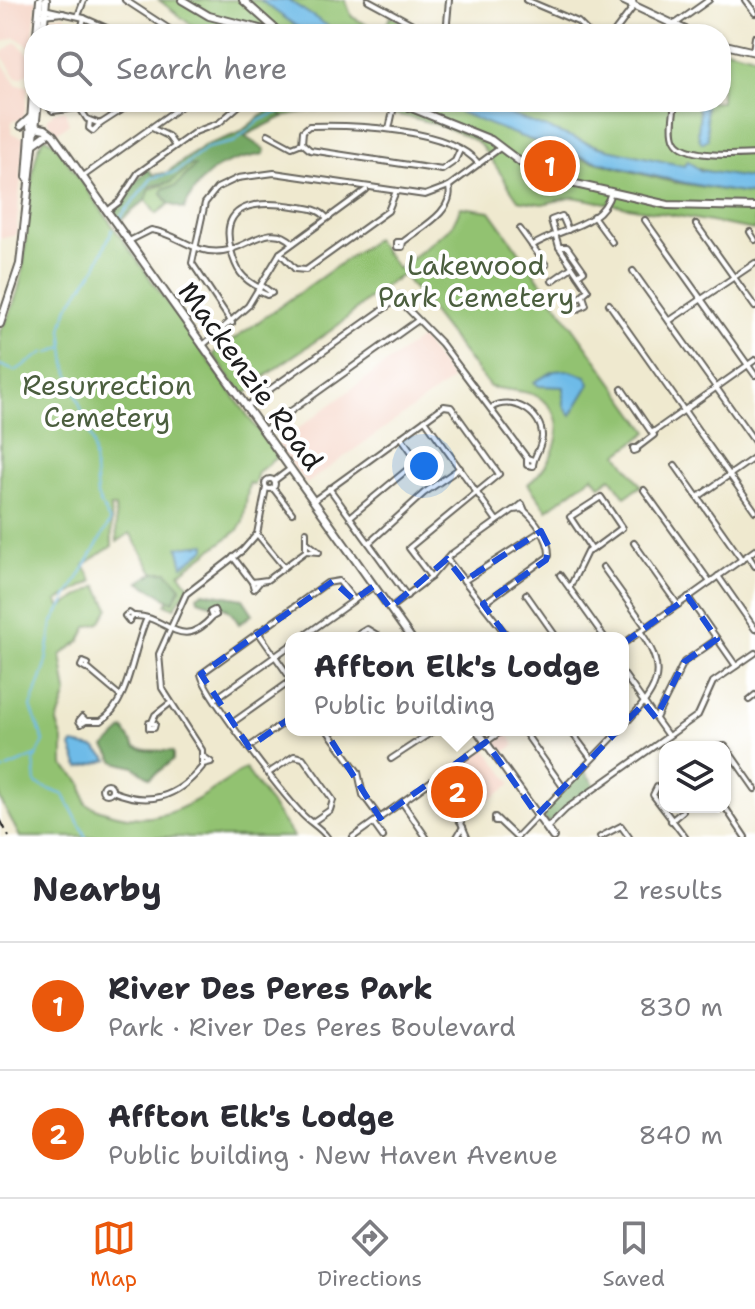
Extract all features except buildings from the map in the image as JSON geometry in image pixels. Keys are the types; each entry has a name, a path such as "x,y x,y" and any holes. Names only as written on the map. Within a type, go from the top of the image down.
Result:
{"main road":[{"path":"40,24 43,0"},
{"path":"182,0 209,16 241,24"},
{"path":"243,0 269,24"},
{"path":"622,0 673,24"},
{"path":"731,46 754,52"},
{"path":"0,324 17,279 34,112"},
{"path":"34,116 36,112"},
{"path":"420,112 502,146 541,175 672,205 726,203 755,207"},
{"path":"34,116 51,136"},
{"name":"Mackenzie Road","path":"34,116 20,128 51,136 405,632"},
{"path":"33,133 51,136"},
{"path":"482,736 553,837"}],"street":[{"path":"78,16 84,0"},
{"path":"125,0 162,24"},
{"path":"368,0 412,24"},
{"path":"447,24 449,0"},
{"path":"526,0 534,0 580,24"},
{"path":"676,24 709,0"},
{"path":"745,0 755,13"},
{"path":"620,24 634,3"},
{"path":"42,12 78,16 97,24"},
{"path":"82,24 84,18"},
{"path":"754,52 755,37"},
{"path":"83,112 90,121 101,123 119,112"},
{"path":"82,177 174,112"},
{"path":"106,212 119,202 138,173 231,112"},
{"path":"389,129 393,112"},
{"path":"674,112 673,137 679,146 722,155 755,154"},
{"path":"302,143 303,131 309,126 369,124 460,150 472,155 479,164"},
{"path":"152,128 168,136 175,146"},
{"path":"271,135 292,147 302,143"},
{"path":"302,143 310,150 442,170 455,161 460,150"},
{"path":"232,323 194,269 193,248 205,203 217,188 238,178 274,173 425,195 449,186 502,146"},
{"path":"403,242 445,209 451,195 449,186"},
{"path":"202,346 232,323 260,288 280,253 368,189"},
{"path":"280,253 295,269 306,270 388,211 396,191"},
{"path":"532,246 593,216 605,207 611,192"},
{"path":"260,288 240,274 231,250 229,225 236,213 249,205 272,203 313,209 327,218"},
{"path":"593,216 612,242"},
{"path":"568,230 563,217 552,219 559,247 588,290 583,296"},
{"path":"645,220 755,375"},
{"path":"696,224 755,307"},
{"path":"520,229 546,265"},
{"path":"128,242 141,233 156,231 193,248 231,250 265,235 280,235 293,243"},
{"path":"750,232 755,240"},
{"path":"559,247 567,247 584,271 578,275"},
{"path":"669,321 755,263"},
{"path":"552,281 572,267"},
{"path":"633,271 755,442"},
{"path":"245,407 395,302 404,303 442,344 530,459 539,452 542,435 529,411 506,403 491,408"},
{"path":"609,304 755,511"},
{"path":"263,431 418,320"},
{"path":"652,433 755,360"},
{"path":"622,389 654,435 637,448"},
{"path":"313,501 444,406 454,409 498,471 496,480 409,548 431,577"},
{"path":"425,420 497,521"},
{"path":"350,517 414,464 416,458 401,437"},
{"path":"698,497 755,457"},
{"path":"675,465 742,560"},
{"path":"369,543 424,493 460,468"},
{"path":"112,791 137,800 157,799 197,772 203,764 204,757 169,704 158,667 169,628 186,594 257,534 270,488 290,469"},
{"path":"274,481 266,480 292,513"},
{"path":"329,488 407,596"},
{"path":"644,490 710,582"},
{"path":"570,587 584,556 622,528 604,499 596,497 570,517 592,550"},
{"path":"390,608 497,521 516,509 527,512 549,547 546,560 483,604"},
{"path":"464,581 541,531"},
{"path":"233,557 252,582 259,583 306,551 309,544 306,532"},
{"path":"257,534 284,567"},
{"path":"634,543 678,605"},
{"path":"306,551 319,552 309,544"},
{"path":"629,640 755,550"},
{"path":"748,555 755,566"},
{"path":"447,559 504,632"},
{"path":"603,567 643,629 659,667 644,703 629,720"},
{"path":"560,575 601,632"},
{"path":"718,576 755,629"},
{"path":"327,837 314,821 299,812 249,747 201,674 333,581 345,586 354,600"},
{"path":"309,632 374,586"},
{"path":"526,594 553,632"},
{"path":"688,597 736,666"},
{"path":"133,616 147,618 188,634 212,617"},
{"path":"86,721 101,721 108,717 131,675 147,618"},
{"path":"258,632 285,671"},
{"path":"656,718 684,662 717,639"},
{"path":"215,699 285,650"},
{"path":"547,828 566,809 698,715 713,682 755,653"},
{"path":"87,668 119,695"},
{"path":"629,682 669,737"},
{"path":"232,723 285,684"},
{"path":"749,700 755,695"},
{"path":"152,722 155,715 169,704"},
{"path":"249,747 285,722"},
{"path":"331,736 358,772 363,795 380,818"},
{"path":"391,759 426,736"},
{"path":"353,837 494,736"},
{"path":"527,736 563,787"},
{"path":"574,736 591,758"},
{"path":"499,821 517,837 614,736"},
{"path":"270,772 294,756 303,758 333,800 330,810 314,821"},
{"path":"731,756 755,789"},
{"path":"432,781 467,837"},
{"path":"659,787 653,795 659,804"},
{"path":"402,802 426,837"},
{"path":"665,813 685,837"},
{"path":"671,821 681,813"},
{"path":"729,813 745,837"},
{"path":"373,823 383,837"},
{"path":"600,837 621,826 629,837"},
{"path":"457,837 463,827"}],"highlighted area":[{"path":"541,531 549,547 546,560 483,604 550,696 688,597 717,639 684,662 656,718 644,703 537,815 486,742 380,818 309,705 249,747 201,674 333,581 354,600 374,586 390,608 447,559 464,581"}],"shaded area":[{"path":"0,0 37,0 34,24 24,24 24,43 15,37 0,43"},
{"path":"65,15 64,24 46,24 46,17"},
{"path":"16,42 24,50 24,76 16,77 1,54"},
{"path":"0,60 17,85 24,86 25,112 24,119 12,121 11,133 24,138 16,235 0,239"},
{"path":"54,112 66,112 69,124 56,133 47,120"},
{"path":"421,338 452,380 306,484 277,444"},
{"path":"501,736 509,736 515,745 500,755 493,743"},
{"path":"486,749 512,784 489,800 462,762"}],"green space":[{"path":"159,0 345,0 352,17 365,24 190,24"},
{"path":"391,16 406,24 387,24"},
{"path":"731,50 755,56 755,179 710,173 685,163 684,166 620,153 534,126 580,158 672,182 755,195 755,230 573,197 542,204 518,200 481,145 458,132 382,112 731,112"},
{"path":"266,112 279,112 283,117 244,136 265,150 264,154 225,164 206,176 184,209 169,204 162,193 164,188 176,186 195,166 191,165 171,182 151,186 146,200 119,222 112,210 148,168 153,175 166,173 204,146 239,133"},
{"path":"279,112 304,112 283,117"},
{"name":"Resurrection Cemetery","path":"45,137 54,143 277,457 258,472 254,485 249,483 243,522 237,531 180,573 189,586 174,608 166,604 169,599 130,533 117,542 115,507 111,507 112,546 84,565 93,581 57,601 61,607 97,586 109,608 100,623 87,627 80,641 61,655 67,693 57,723 63,740 63,765 81,782 86,804 131,818 170,813 188,805 245,768 294,837 20,837 0,799 0,331 13,306 21,279 35,161"},
{"path":"191,165 196,165 176,186 162,193 169,204 156,214 146,200 147,190 163,185"},
{"name":"Lakewood Park Cemetery","path":"461,207 490,211 648,432 618,454 641,486 625,497 611,478 600,486 593,476 547,510 528,484 545,466 556,442 556,418 550,407 529,393 490,387 403,275 275,369 243,397 213,354 375,239 398,269 452,226"},
{"path":"155,572 167,572 181,587 173,602 139,582"},
{"path":"203,592 243,599 253,614 239,624 225,608 198,600 197,596"},
{"path":"124,729 135,747 173,752 173,760 150,778 134,767 115,762 105,747"},
{"path":"583,768 595,786 548,823 541,814"}],"water":[{"path":"260,0 288,0 325,24 293,24"},
{"path":"459,112 503,112 599,147 684,166 688,161 699,170 755,179 755,195 632,171 553,148"},
{"path":"706,112 708,139 702,143 698,134 699,113"},
{"path":"566,370 586,376 590,384 571,415 564,406 564,387 539,386 534,382 554,371"},
{"path":"206,544 206,548 183,566 178,547"},
{"path":"73,744 95,748 109,760 79,768 71,747"}],"waterway":[{"path":"119,219 152,178 176,172 207,148 234,142 260,120 278,112"},
{"path":"86,837 64,795 36,784 34,760 44,742 31,707 45,668 52,624 110,522 97,496 93,444 66,364 62,329 68,307 96,267 112,230"},
{"path":"49,353 63,347"},
{"path":"0,365 15,371 45,352"},
{"path":"7,768 35,756"},
{"path":"0,771 4,770"}],"railway":[{"path":"0,819 9,837"}],"place":[{"name":"River Des Peres Park","path":"550,166"},
{"name":"Affton Elk's Lodge","path":"457,792"}]}
